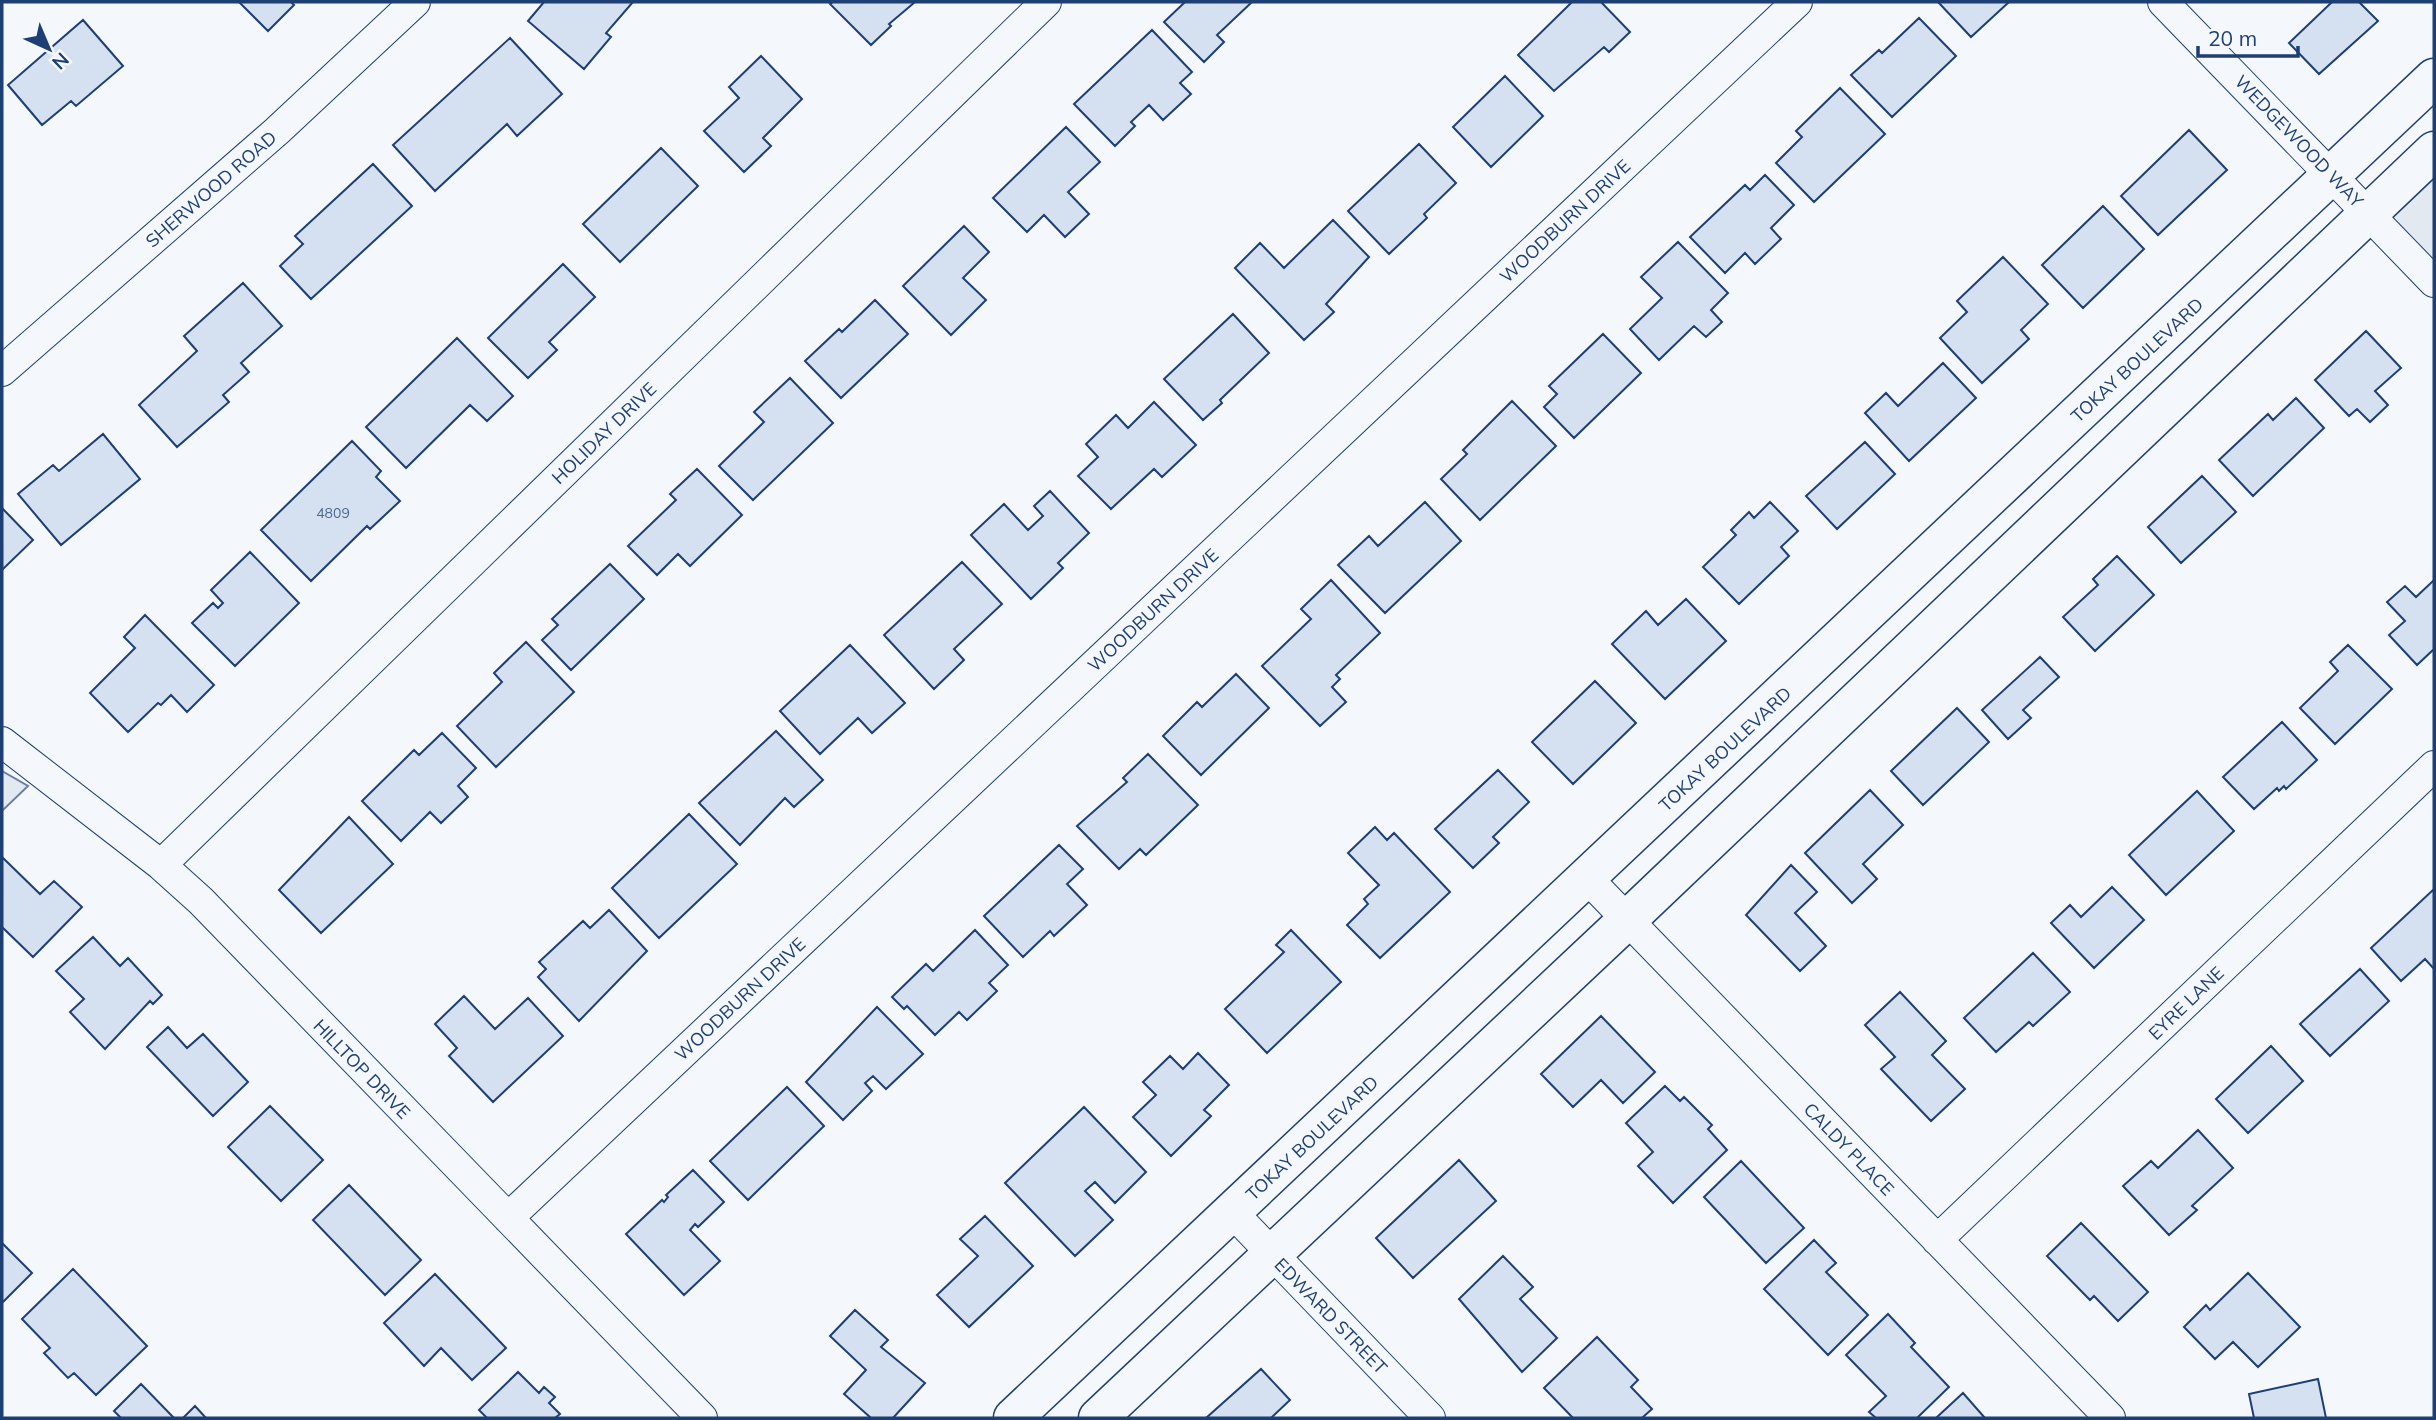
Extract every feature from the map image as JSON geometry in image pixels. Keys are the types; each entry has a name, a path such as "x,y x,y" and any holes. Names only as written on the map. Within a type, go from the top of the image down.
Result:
{"street":[{"name":"SHERWOOD ROAD","path":"2,371 278,131 415,2"},
{"name":"HOLIDAY DRIVE","path":"161,865 1046,2"},
{"name":"WOODBURN DRIVE","path":"508,1218 1797,2"},
{"name":"WEDGEWOOD WAY","path":"2163,2 2434,282"},
{"name":"TOKAY BOULEVARD","path":"1013,1418 1588,879 2434,78"},
{"path":"1098,1418 1627,920 2434,151"},
{"name":"HILLTOP DRIVE","path":"2,742 161,865 201,901 702,1418"},
{"name":"EYRE LANE","path":"1937,1240 2434,766"},
{"name":"CALDY PLACE","path":"1588,879 2110,1418"},
{"name":"EDWARD STREET","path":"1233,1213 1430,1418"}],"shaded area":[{"path":"2434,151 2434,282 2370,214"},
{"path":"2,771 28,786 2,811"}],"building":[{"path":"239,2 291,2 294,5 268,31"},
{"path":"544,2 633,2 606,33 611,37 584,69 528,21"},
{"path":"915,2 889,24 891,26 871,45 830,4"},
{"path":"1185,2 1252,2 1217,35 1224,42 1204,62 1164,22"},
{"path":"1572,2 1601,2 1630,32 1609,52 1604,47 1554,91 1518,55"},
{"path":"1938,2 2009,2 1971,37"},
{"path":"2332,2 2359,2 2378,21 2319,74 2289,43"},
{"path":"1919,18 1956,56 1892,117 1851,75 1879,50 1882,53"},
{"path":"83,20 123,66 76,106 71,101 42,125 8,85"},
{"path":"1152,30 1192,72 1180,83 1191,94 1163,120 1149,105 1131,122 1135,126 1115,146 1074,104"},
{"path":"510,38 562,94 517,136 507,124 435,191 393,145"},
{"path":"761,56 802,99 763,138 771,146 744,172 704,131 739,98 729,87"},
{"path":"1505,76 1543,116 1491,167 1453,127"},
{"path":"1840,88 1885,134 1814,202 1776,163 1802,137 1796,131"},
{"path":"1066,127 1100,162 1068,192 1089,214 1065,237 1044,215 1027,232 993,198"},
{"path":"2189,130 2227,170 2158,235 2121,196"},
{"path":"1419,144 1456,183 1424,214 1427,218 1389,254 1348,211"},
{"path":"661,148 698,186 620,262 583,224"},
{"path":"373,164 412,206 311,299 280,266 303,244 295,236"},
{"path":"1765,175 1794,205 1771,228 1781,239 1755,264 1745,253 1725,273 1690,237 1745,185 1750,190"},
{"path":"2103,206 2144,249 2083,308 2042,265"},
{"path":"1333,220 1369,257 1326,304 1334,312 1304,340 1235,268 1260,243 1284,268"},
{"path":"964,226 989,252 963,278 986,300 951,335 903,286"},
{"path":"1678,242 1728,293 1711,310 1722,322 1706,337 1694,326 1659,360 1630,329 1662,298 1641,277"},
{"path":"2003,257 2048,304 2021,330 2029,339 1982,383 1940,338 1967,312 1957,301"},
{"path":"563,264 595,297 549,342 557,350 528,378 488,338"},
{"path":"243,283 282,326 241,363 249,372 223,395 229,402 177,447 139,405 197,351 184,336"},
{"path":"875,300 908,334 841,398 805,361 839,329 842,332"},
{"path":"1233,314 1269,353 1203,420 1164,379"},
{"path":"2366,331 2401,368 2375,391 2388,405 2370,422 2357,409 2349,416 2315,380"},
{"path":"1603,334 1641,373 1574,438 1544,407 1557,394 1549,386"},
{"path":"457,338 513,396 487,421 470,405 406,468 366,427"},
{"path":"1943,363 1976,398 1909,461 1865,413 1886,393 1898,406"},
{"path":"790,378 833,423 753,500 719,466 764,422 754,412"},
{"path":"2296,398 2324,428 2253,496 2219,460 2268,414 2273,420"},
{"path":"1512,401 1556,446 1480,520 1441,479 1467,454 1463,450"},
{"path":"1154,402 1196,445 1162,477 1154,469 1111,509 1078,476 1098,457 1086,444 1116,415 1128,428"},
{"path":"103,434 140,479 61,545 18,494 53,465 59,471"},
{"path":"352,441 381,471 376,477 400,501 370,529 367,526 311,581 261,530"},
{"path":"1865,442 1895,474 1837,529 1806,496"},
{"path":"697,469 742,515 690,566 678,554 657,575 628,546 676,500 670,494"},
{"path":"2202,476 2236,512 2181,563 2148,527"},
{"path":"1050,491 1089,533 1058,563 1063,568 1031,599 971,535 1004,504 1028,530 1043,516 1034,506"},
{"path":"1425,502 1461,541 1385,613 1338,565 1369,536 1378,546"},
{"path":"1770,502 1798,531 1781,547 1789,556 1739,604 1703,567 1736,535 1731,530 1749,512 1754,518"},
{"path":"2,508 33,540 2,570"},
{"path":"250,552 299,603 235,666 192,623 213,603 218,608 223,603 211,590"},
{"path":"2117,556 2154,595 2095,651 2063,617 2098,585 2093,579"},
{"path":"962,562 1002,604 954,649 964,660 934,689 884,635"},
{"path":"610,564 644,599 571,670 542,640 558,625 552,619"},
{"path":"1331,580 1380,633 1336,675 1340,679 1332,687 1346,702 1320,726 1262,666 1311,619 1301,609"},
{"path":"2434,580 2434,649 2417,665 2389,635 2405,621 2387,602 2405,586 2416,597"},
{"path":"1686,599 1726,641 1665,699 1612,644 1646,611 1658,625"},
{"path":"145,615 214,685 187,712 171,695 161,705 158,703 128,732 90,693 135,648 124,637"},
{"path":"526,642 574,692 496,767 457,726 502,682 494,673"},
{"path":"850,645 905,703 872,733 858,718 820,754 780,711"},
{"path":"2348,645 2392,689 2335,744 2300,708 2338,671 2330,662"},
{"path":"2040,657 2059,677 2023,710 2031,718 2008,739 1982,710"},
{"path":"1236,674 1269,708 1201,775 1163,736 1197,702 1202,707"},
{"path":"1595,681 1636,723 1573,784 1532,742"},
{"path":"1957,708 1989,742 1923,805 1891,771"},
{"path":"2282,722 2317,760 2286,789 2284,786 2279,791 2277,788 2254,809 2223,777"},
{"path":"776,731 823,780 794,807 785,798 740,845 699,803"},
{"path":"442,733 476,768 458,786 468,797 441,823 430,812 401,841 362,801 414,750 419,755"},
{"path":"1148,754 1198,805 1146,855 1140,849 1119,869 1077,826 1127,782 1123,778"},
{"path":"1498,770 1529,802 1493,837 1499,843 1473,868 1435,829"},
{"path":"1870,790 1903,825 1863,864 1877,879 1852,903 1805,853"},
{"path":"2197,791 2234,831 2166,895 2129,855"},
{"path":"689,814 737,864 659,938 612,888"},
{"path":"349,817 393,864 321,933 279,890"},
{"path":"1375,827 1387,840 1394,833 1450,892 1380,958 1347,925 1368,904 1364,899 1379,885 1348,853"},
{"path":"1059,845 1083,869 1067,884 1087,905 1054,936 1050,931 1023,957 984,916"},
{"path":"2,857 40,894 54,881 82,907 33,957 2,927"},
{"path":"1791,865 1817,892 1795,913 1826,946 1800,971 1746,915"},
{"path":"2112,887 2144,920 2094,968 2051,923 2070,905 2081,917"},
{"path":"2434,889 2434,969 2425,959 2401,981 2371,948"},
{"path":"609,910 647,951 579,1021 538,977 546,969 539,962 583,921 590,928"},
{"path":"975,930 1008,965 989,983 997,991 967,1020 959,1012 935,1035 907,1006 904,1009 892,997 926,964 933,971"},
{"path":"1291,930 1341,982 1267,1053 1225,1009 1284,952 1276,945"},
{"path":"93,937 120,966 128,958 162,995 153,1004 150,1001 105,1049 70,1012 84,999 56,971"},
{"path":"2033,953 2070,992 2033,1026 2029,1022 1996,1052 1964,1018"},
{"path":"2360,969 2389,1001 2330,1056 2300,1024"},
{"path":"1900,992 1946,1041 1932,1055 1965,1089 1931,1121 1881,1069 1895,1057 1865,1025"},
{"path":"464,996 495,1029 528,998 563,1036 493,1102 449,1056 457,1048 435,1024"},
{"path":"877,1007 923,1054 886,1089 873,1076 865,1083 872,1091 843,1120 806,1082"},
{"path":"1601,1016 1655,1072 1623,1103 1601,1080 1573,1107 1541,1074"},
{"path":"168,1027 187,1048 203,1034 248,1082 213,1116 147,1047"},
{"path":"2271,1046 2303,1081 2248,1133 2216,1099"},
{"path":"1198,1053 1229,1085 1204,1110 1211,1116 1171,1156 1133,1117 1156,1095 1143,1082 1170,1056 1183,1069"},
{"path":"1665,1086 1680,1101 1684,1097 1712,1125 1708,1129 1727,1150 1673,1203 1638,1166 1653,1152 1626,1123"},
{"path":"787,1087 824,1126 748,1200 710,1161"},
{"path":"270,1106 323,1160 281,1201 228,1147"},
{"path":"1084,1107 1146,1172 1115,1203 1095,1182 1085,1191 1113,1220 1075,1256 1005,1183"},
{"path":"2198,1130 2233,1168 2192,1206 2197,1210 2169,1235 2123,1186 2151,1161 2158,1168"},
{"path":"1459,1160 1496,1201 1413,1278 1376,1238"},
{"path":"1741,1161 1804,1228 1766,1263 1704,1197"},
{"path":"693,1170 724,1202 698,1227 695,1224 690,1230 720,1261 684,1295 626,1234 662,1200 664,1202 668,1197 666,1195"},
{"path":"349,1185 421,1260 385,1295 313,1220"},
{"path":"985,1216 1033,1266 969,1327 937,1295 978,1256 960,1239"},
{"path":"2081,1223 2148,1292 2118,1321 2094,1296 2090,1300 2047,1256"},
{"path":"1814,1240 1836,1263 1826,1272 1868,1315 1828,1355 1764,1289"},
{"path":"2,1243 32,1273 3,1302 2,1302"},
{"path":"1503,1256 1533,1287 1520,1299 1557,1338 1522,1372 1459,1299"},
{"path":"73,1269 147,1346 96,1395 74,1373 68,1378 44,1353 50,1348 22,1319"},
{"path":"2248,1273 2300,1327 2258,1367 2233,1342 2215,1359 2184,1327 2206,1305 2210,1310"},
{"path":"435,1274 506,1348 472,1380 441,1348 424,1366 384,1323"},
{"path":"855,1310 888,1340 881,1347 925,1383 893,1418 871,1418 844,1394 866,1370 830,1336"},
{"path":"1888,1314 1915,1343 1911,1347 1949,1387 1917,1418 1876,1418 1869,1412 1886,1396 1846,1355"},
{"path":"1597,1337 1638,1380 1631,1387 1652,1409 1642,1418 1573,1418 1544,1388"},
{"path":"1261,1369 1290,1400 1271,1418 1206,1418"},
{"path":"518,1372 539,1393 544,1387 555,1397 549,1403 560,1414 555,1418 487,1418 479,1410"},
{"path":"2318,1379 2326,1418 2254,1418 2249,1394"},
{"path":"141,1384 174,1418 121,1418 114,1411"},
{"path":"1963,1393 1985,1418 1936,1418"},
{"path":"195,1406 206,1418 183,1418"}]}
